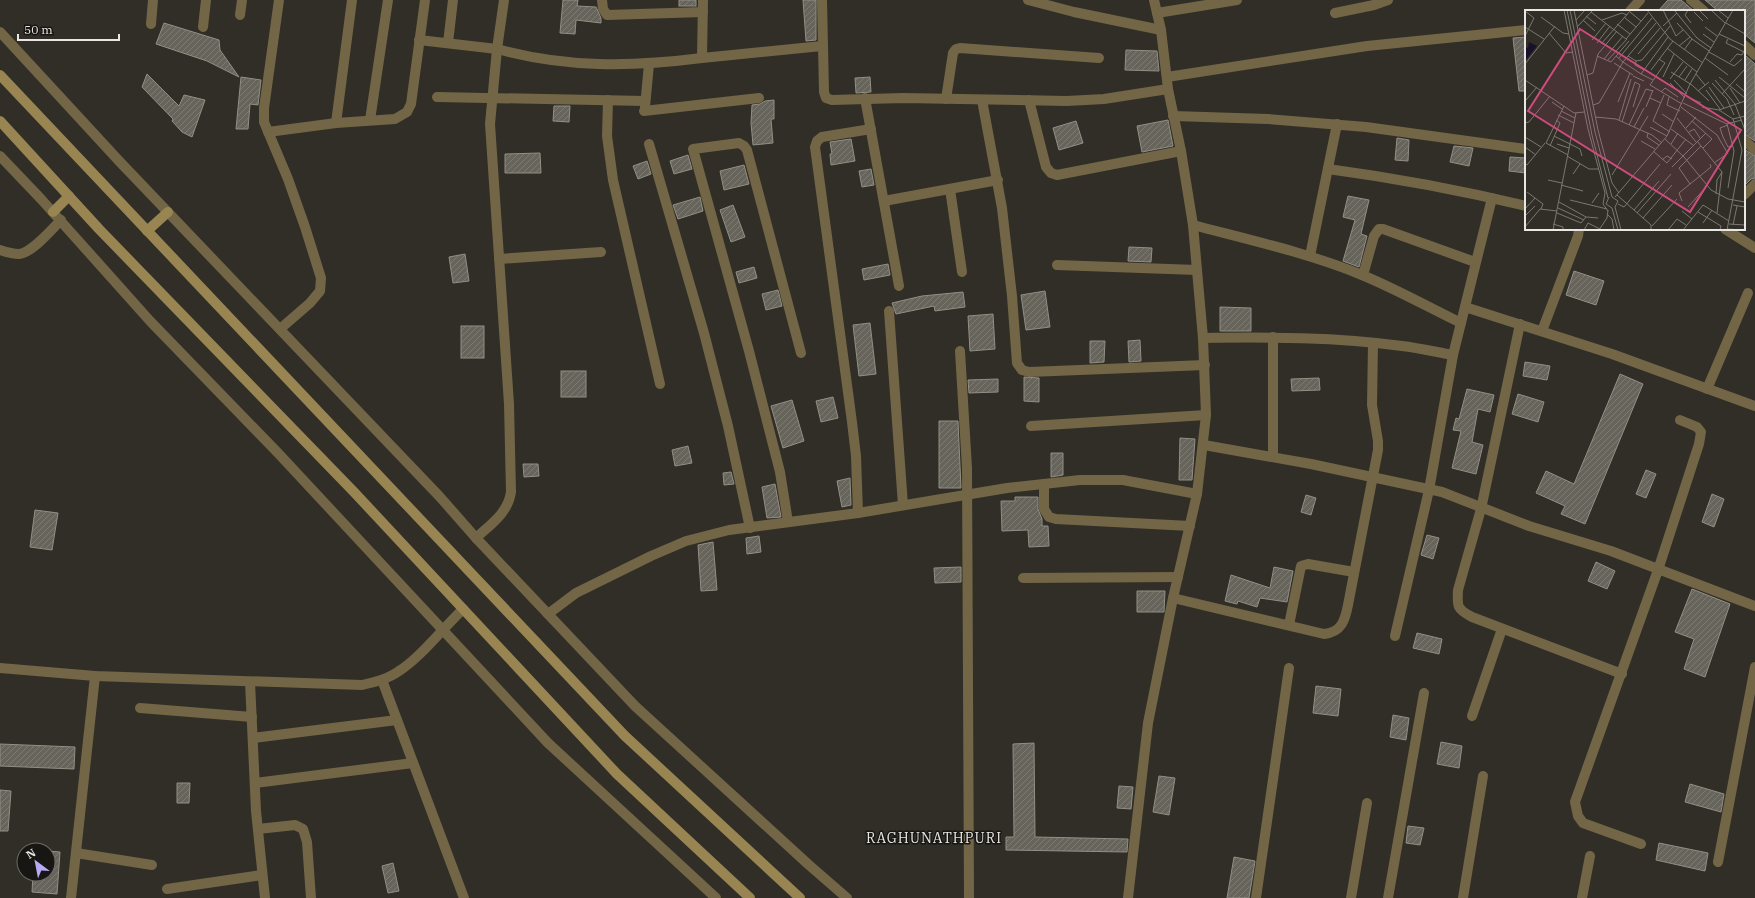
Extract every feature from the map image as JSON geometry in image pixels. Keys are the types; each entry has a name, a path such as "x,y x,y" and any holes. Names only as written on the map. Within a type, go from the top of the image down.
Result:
{"main road":[{"path":"0,75 625,736 800,898"},
{"path":"0,121 237,373 354,492 617,774 750,898"},
{"path":"53,212 69,196"},
{"path":"147,231 168,212"}],"street":[{"path":"151,24 154,0"},
{"path":"203,27 206,0"},
{"path":"240,15 242,0"},
{"path":"279,0 264,108 264,122 288,179 305,227 320,278 320,291 310,303 280,329"},
{"path":"336,123 352,0"},
{"path":"370,120 388,0"},
{"path":"268,132 336,123 395,118 407,112 410,104 425,0"},
{"path":"448,43 453,0"},
{"path":"476,538 503,513 509,502 510,492 509,404 490,140 491,98 504,0"},
{"path":"602,0 603,9 607,15 703,12"},
{"path":"702,58 703,0"},
{"path":"822,0 824,92 826,98 832,100 865,98 1068,101 1104,99 1168,89"},
{"path":"1028,0 1074,12 1161,30"},
{"path":"1128,898 1148,723 1173,598 1197,494 1204,444 1206,415 1205,365 1193,225 1181,151 1168,89 1161,30 1154,0"},
{"path":"1157,13 1237,0"},
{"path":"1335,13 1374,5 1388,0"},
{"path":"1631,10 1640,0"},
{"path":"1691,0 1703,10"},
{"path":"1167,77 1367,46 1525,30"},
{"path":"0,32 168,212 440,497 476,538 635,706 809,866 847,898"},
{"path":"419,40 497,49 528,58 573,63 616,65 649,64 822,46"},
{"path":"1745,46 1755,55"},
{"path":"946,99 953,53 956,49 960,48 1099,58"},
{"path":"645,110 649,64"},
{"path":"437,97 608,100 645,110 759,98"},
{"path":"865,98 899,286"},
{"path":"608,100 607,136 613,180 660,384"},
{"path":"982,100 998,180 1007,243 1017,363 1022,370 1029,372 1205,365"},
{"path":"1029,100 1046,167 1051,174 1057,175 1181,151"},
{"path":"1174,116 1268,119 1337,124 1525,149"},
{"path":"1310,256 1337,124"},
{"path":"858,513 856,456 815,147 817,141 822,137 871,129"},
{"path":"1745,141 1755,150"},
{"path":"788,522 780,472 734,292 692,150 739,143 747,150 801,353"},
{"path":"649,144 704,333 728,426 750,528"},
{"path":"0,156 53,212 150,321 278,453 548,743 716,898"},
{"path":"1328,169 1409,181 1525,206"},
{"path":"884,201 998,180"},
{"path":"1745,194 1755,184"},
{"path":"950,188 962,272"},
{"path":"1395,636 1429,490 1453,355 1492,198"},
{"path":"0,250 19,254 29,250 60,220"},
{"path":"1193,225 1310,256 1362,275 1461,323"},
{"path":"1362,275 1374,236 1379,229 1383,229 1475,262"},
{"path":"1542,331 1578,236 1579,230"},
{"path":"1727,230 1755,248"},
{"path":"499,259 601,252"},
{"path":"1057,265 1197,270"},
{"path":"1707,389 1748,293"},
{"path":"1464,307 1542,331 1755,406"},
{"path":"888,311 903,505"},
{"path":"1520,324 1481,509 1458,590 1457,603 1460,611 1472,617 1622,674"},
{"path":"1203,338 1272,337 1372,343 1453,355"},
{"path":"1272,337 1273,457"},
{"path":"1173,598 1324,634 1332,633 1338,630 1345,619 1373,478 1378,441 1372,405 1372,343"},
{"path":"960,351 967,468 969,898"},
{"path":"1031,426 1206,415"},
{"path":"1641,844 1583,823 1575,809 1575,802 1658,570 1701,437 1701,432 1697,427 1680,420"},
{"path":"1204,444 1442,492 1481,509 1529,526 1611,551 1755,606"},
{"path":"548,614 576,593 651,556 686,541 729,530 858,513 1007,488 1080,480 1122,480 1197,494"},
{"path":"1044,484 1044,509 1049,517 1056,519 1190,526"},
{"path":"1289,625 1301,566 1308,564 1354,572"},
{"path":"1023,578 1178,577"},
{"path":"0,668 95,676 151,676 250,682 362,685 382,680 411,663 442,629 463,609"},
{"path":"1472,716 1502,629"},
{"path":"1718,862 1755,667"},
{"path":"1256,898 1289,668"},
{"path":"71,898 95,676"},
{"path":"382,680 464,898"},
{"path":"250,682 258,829 265,898"},
{"path":"1388,898 1424,693"},
{"path":"140,708 252,717"},
{"path":"253,738 397,720"},
{"path":"255,783 413,764"},
{"path":"1463,898 1483,776"},
{"path":"1351,898 1367,803"},
{"path":"258,829 295,825 302,829 307,842 311,898"},
{"path":"76,853 152,865"},
{"path":"1582,898 1590,856"},
{"path":"167,889 262,875"}],"building":[{"path":"563,0 578,0 577,6 596,7 601,18 601,23 576,20 575,34 560,33"},
{"path":"679,0 696,0 696,6 679,6"},
{"path":"803,0 816,0 816,40 806,41"},
{"path":"1668,0 1681,0 1693,10 1659,10"},
{"path":"1705,0 1755,0 1755,43 1745,35 1745,10 1717,10"},
{"path":"164,23 219,40 220,50 239,77 207,61 156,44"},
{"path":"1525,37 1525,91 1519,91 1513,38"},
{"path":"1126,50 1157,51 1159,71 1125,70"},
{"path":"1745,55 1755,64 1755,141 1745,135"},
{"path":"147,74 179,106 184,95 205,100 192,137 182,132 172,121 173,119 142,87"},
{"path":"241,77 261,80 258,105 250,104 248,129 236,129"},
{"path":"870,77 871,92 856,93 855,78"},
{"path":"774,100 774,119 771,119 773,143 753,145 751,123 752,105"},
{"path":"554,106 570,106 569,122 553,121"},
{"path":"1168,120 1173,146 1142,152 1137,126"},
{"path":"1076,121 1083,143 1059,150 1053,128"},
{"path":"1397,138 1409,140 1408,161 1395,160"},
{"path":"851,139 855,161 831,165 830,154 832,154 830,142"},
{"path":"1454,146 1473,148 1469,166 1450,162"},
{"path":"1745,150 1755,156 1755,178 1751,179 1745,185"},
{"path":"540,153 541,173 505,173 505,154"},
{"path":"688,155 692,169 674,174 670,161"},
{"path":"1510,157 1525,158 1525,173 1509,171"},
{"path":"647,161 651,174 638,179 633,166"},
{"path":"744,165 749,184 724,190 720,171"},
{"path":"871,169 874,185 862,187 859,171"},
{"path":"1348,196 1369,200 1361,234 1367,236 1359,267 1343,261 1355,220 1343,217"},
{"path":"700,197 703,211 678,219 673,205"},
{"path":"733,205 745,237 731,242 720,210"},
{"path":"1129,247 1152,248 1151,262 1128,261"},
{"path":"465,254 469,281 453,283 449,257"},
{"path":"888,264 890,275 864,280 862,269"},
{"path":"754,267 757,278 739,283 736,272"},
{"path":"1574,271 1604,281 1596,305 1566,295"},
{"path":"778,290 782,306 766,310 762,294"},
{"path":"1045,291 1050,327 1026,330 1021,295"},
{"path":"963,292 965,307 935,311 934,306 896,314 892,303 922,296"},
{"path":"1220,307 1251,308 1251,331 1220,331"},
{"path":"993,314 995,349 970,351 968,316"},
{"path":"870,323 876,374 859,376 853,325"},
{"path":"461,326 484,326 484,358 461,358"},
{"path":"1140,340 1141,361 1129,362 1128,341"},
{"path":"1090,341 1105,341 1104,362 1090,363"},
{"path":"1525,362 1550,366 1547,380 1523,376"},
{"path":"561,371 586,371 586,397 561,397"},
{"path":"1620,374 1643,384 1585,524 1561,514 1565,506 1536,493 1546,471 1574,484"},
{"path":"1024,377 1039,378 1039,402 1024,401"},
{"path":"1319,378 1320,390 1292,391 1291,379"},
{"path":"998,379 998,392 969,393 968,380"},
{"path":"1467,389 1494,395 1490,412 1478,409 1472,442 1483,445 1476,474 1452,468 1461,431 1453,430 1456,418 1459,419"},
{"path":"1518,394 1544,402 1538,422 1512,414"},
{"path":"833,397 838,418 821,422 816,401"},
{"path":"792,400 804,441 783,448 771,406"},
{"path":"939,421 958,421 961,488 939,488"},
{"path":"1180,438 1195,439 1192,480 1179,480"},
{"path":"688,446 692,463 675,466 672,450"},
{"path":"1051,453 1063,453 1063,475 1051,477"},
{"path":"523,464 538,464 539,476 524,477"},
{"path":"1646,470 1656,474 1646,498 1636,494"},
{"path":"731,472 734,484 724,485 723,473"},
{"path":"850,478 851,505 842,507 837,481"},
{"path":"775,484 781,517 767,518 762,487"},
{"path":"1712,494 1724,499 1714,527 1702,522"},
{"path":"1306,495 1316,498 1311,515 1301,512"},
{"path":"1015,497 1038,497 1038,509 1042,519 1042,526 1048,526 1049,546 1029,547 1028,530 1002,531 1001,501 1015,501"},
{"path":"35,510 58,513 52,550 30,547"},
{"path":"1427,535 1439,538 1433,559 1421,555"},
{"path":"759,536 761,552 747,554 746,538"},
{"path":"713,542 717,590 701,591 698,545"},
{"path":"1596,562 1615,571 1607,589 1588,581"},
{"path":"961,567 961,582 935,583 934,568"},
{"path":"1274,567 1293,571 1287,602 1260,598 1257,607 1238,601 1237,604 1225,601 1231,575 1270,588"},
{"path":"1692,589 1730,604 1705,677 1684,669 1694,639 1675,632"},
{"path":"1137,591 1165,591 1164,612 1137,612"},
{"path":"1417,633 1442,639 1439,654 1413,648"},
{"path":"1316,686 1341,689 1338,716 1313,713"},
{"path":"1393,715 1409,718 1406,740 1390,737"},
{"path":"1441,742 1462,746 1459,768 1437,764"},
{"path":"1034,743 1035,837 1128,839 1127,852 1006,850 1006,837 1014,837 1013,744"},
{"path":"0,744 75,747 74,769 0,766"},
{"path":"1159,776 1175,778 1169,815 1153,812"},
{"path":"177,783 190,783 189,803 177,803"},
{"path":"1690,784 1724,794 1721,812 1685,802"},
{"path":"1119,786 1133,787 1131,809 1117,808"},
{"path":"0,790 11,791 8,831 0,831"},
{"path":"1408,826 1424,828 1420,845 1406,843"},
{"path":"1659,843 1708,853 1705,871 1656,860"},
{"path":"56,852 60,852 57,894 32,892 33,882 56,882"},
{"path":"1234,857 1255,861 1249,898 1227,898"},
{"path":"393,863 399,891 388,893 382,866"}],"district":[{"name":"RAGHUNATHPURI","path":"934,838"}]}
